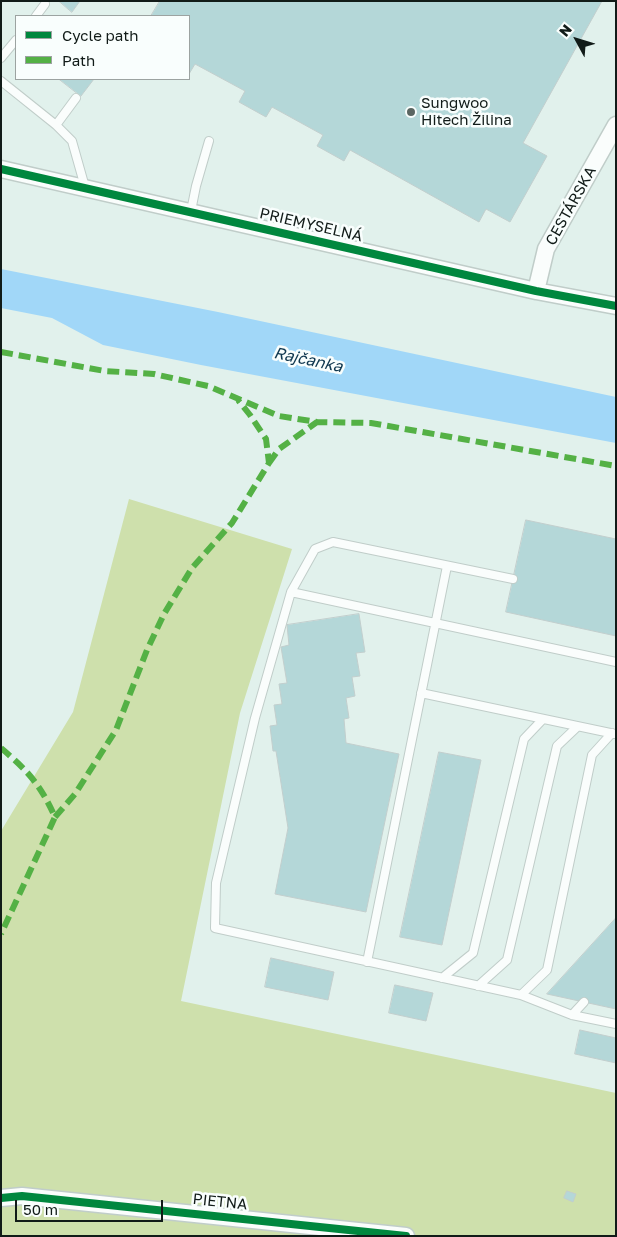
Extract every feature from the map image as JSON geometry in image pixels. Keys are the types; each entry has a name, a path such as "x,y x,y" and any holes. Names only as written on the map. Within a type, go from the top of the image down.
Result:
{"street":[{"name":"CESTÁRSKA","path":"536,291 546,249 616,124"},
{"name":"PRIEMYSELNÁ","path":"1,169 536,291 616,306"},
{"name":"PIETNA","path":"1,1198 32,1197 406,1236"}],"lane":[{"path":"37,15 45,4"},
{"path":"1,58 15,41"},
{"path":"1,81 72,140 85,187"},
{"path":"56,125 76,98"},
{"path":"191,211 209,141"},
{"path":"513,579 333,542 315,549 291,592 255,718 216,883 215,928 521,995 572,1015 615,1024"},
{"path":"367,962 447,566"},
{"path":"291,592 616,662"},
{"path":"422,693 614,734"},
{"path":"442,978 473,953 524,739 543,719"},
{"path":"478,986 507,960 557,746 577,726"},
{"path":"521,995 547,970 592,755 614,734"},
{"path":"572,1015 584,1002"}],"green space":[{"path":"129,499 292,549 240,713 181,1001 616,1093 616,1236 1,1236 1,831 73,712"}],"water":[{"name":"Rajčanka","path":"1,269 218,312 616,397 616,443 103,345 52,318 1,308"}],"building":[{"path":"59,1 80,1 72,12"},
{"name":"Sungwoo Hitech Žilina","path":"160,1 602,1 523,143 547,156 510,222 486,209 479,222 350,150 344,161 317,146 323,135 272,107 266,117 239,102 245,91 195,64 190,72 190,15 152,15"},
{"path":"60,80 93,80 81,96"},
{"path":"526,520 616,539 616,636 506,612"},
{"path":"359,614 365,652 356,653 360,676 352,677 355,696 346,698 349,718 344,719 346,743 399,754 366,912 275,894 288,828 276,751 273,751 270,726 277,725 274,705 282,704 279,684 287,683 281,647 289,645 287,625"},
{"path":"439,752 481,760 442,945 400,937"},
{"path":"616,918 616,1009 547,994"},
{"path":"271,958 334,972 328,1000 265,987"},
{"path":"395,985 433,993 426,1021 389,1013"},
{"path":"580,1030 616,1038 616,1063 575,1054"},
{"path":"567,1191 576,1194 573,1202 564,1198"}],"marked path":[{"path":"1,352 105,371 154,374 208,386 279,416 317,422 371,423 616,466"},
{"path":"55,817 75,794 116,730 147,650 164,614 192,568 232,523 269,463 266,439 238,400"},
{"path":"269,463 279,449 317,422"},
{"path":"1,748 32,779 55,817 1,934"}],"cycle path":[{"path":"1,169 536,291 616,306"},
{"path":"1,1198 22,1196 406,1236"}],"place":[{"name":"Sungwoo Hitech Žilina","path":"411,112"}]}
